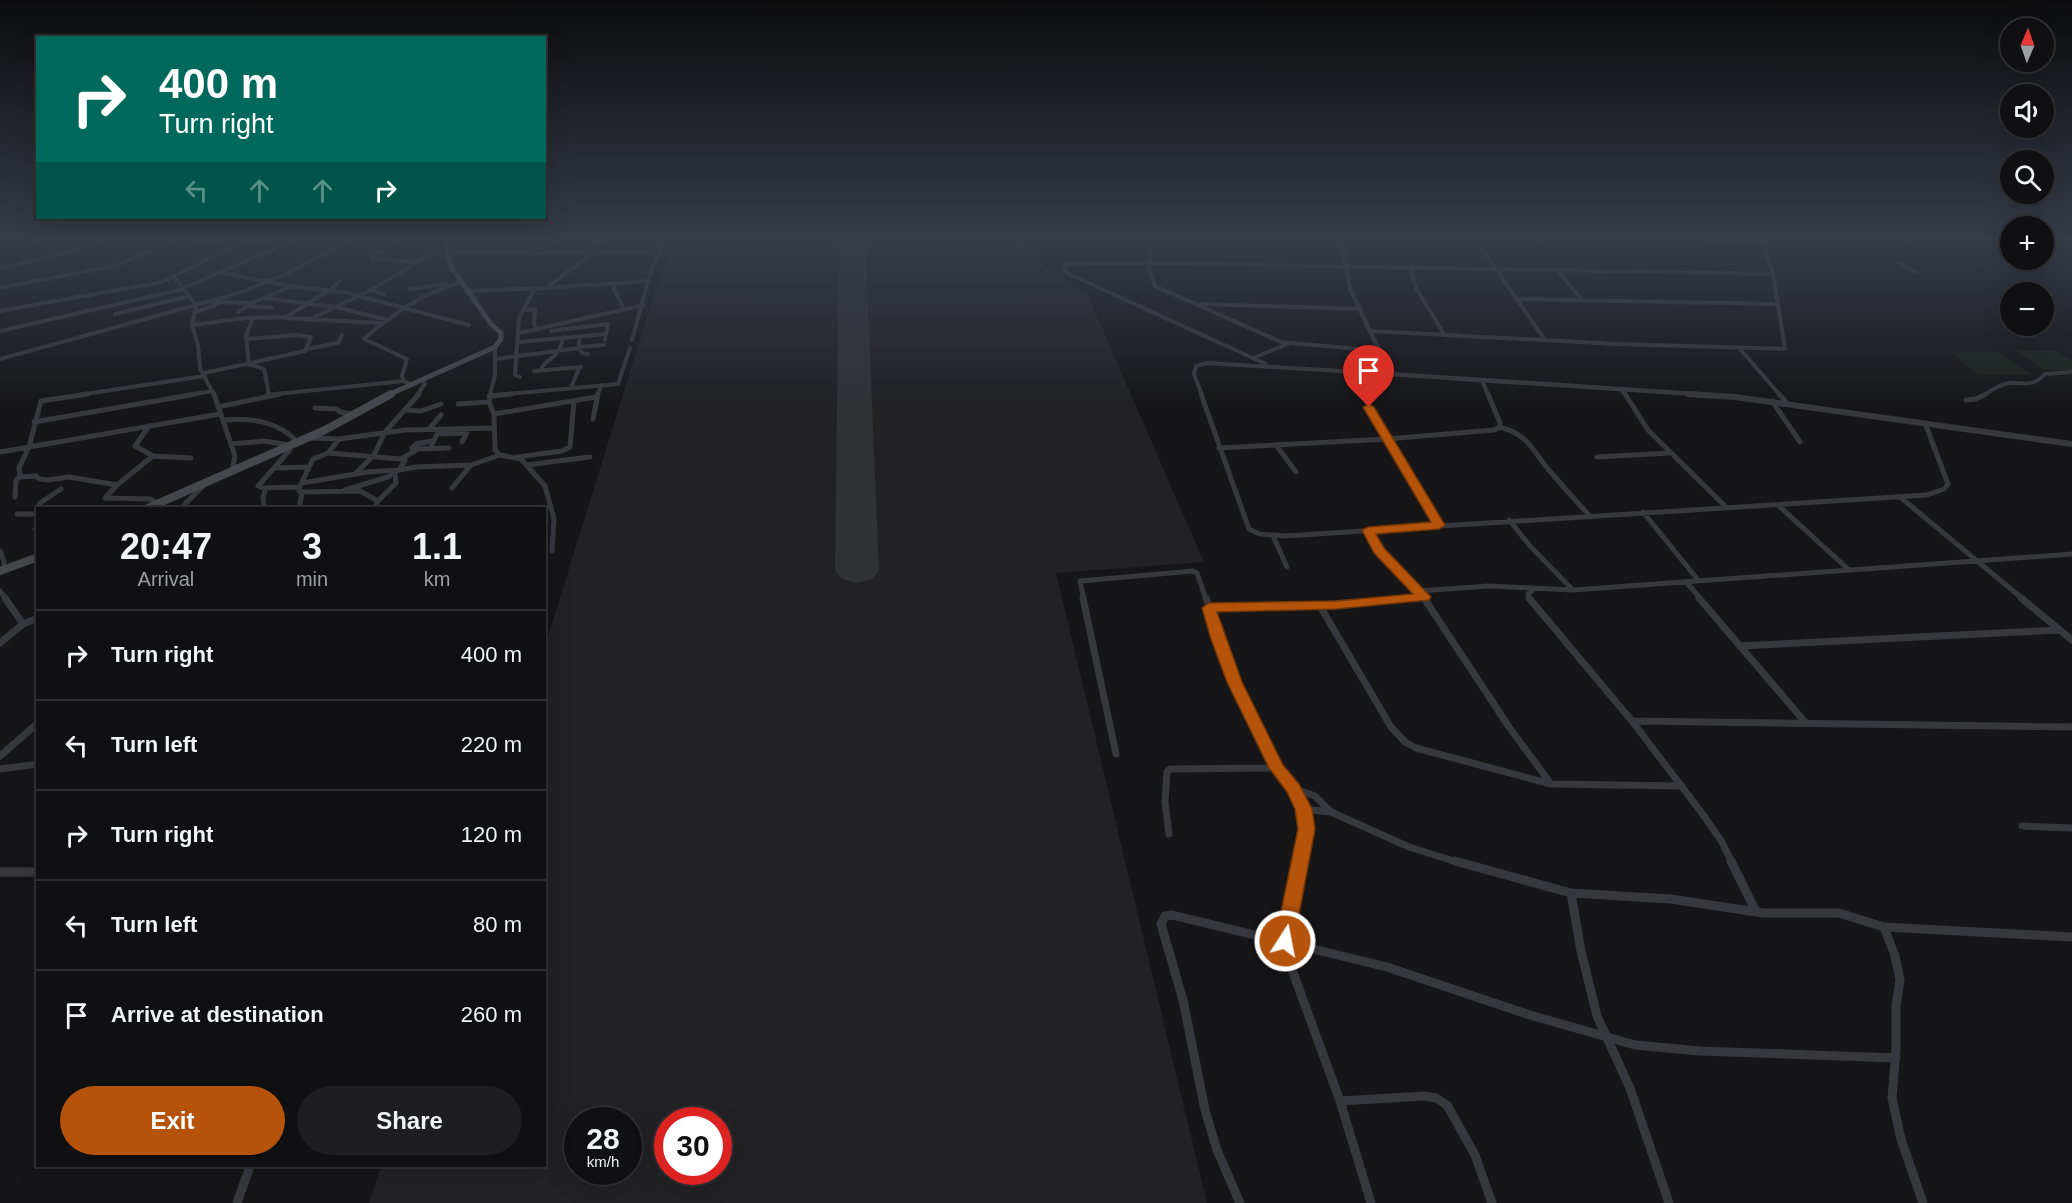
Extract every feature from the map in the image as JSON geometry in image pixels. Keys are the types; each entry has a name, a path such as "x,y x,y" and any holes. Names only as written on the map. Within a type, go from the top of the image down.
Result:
{"main road":[{"path":"151,507 298,442 412,385 495,347 501,339 501,333 491,324 468,293"},
{"path":"2,571 36,559"}],"street":[{"path":"0,311 100,293"},
{"path":"0,330 161,293"},
{"path":"188,293 196,305 192,325 198,345 200,368 213,391 235,456 232,471"},
{"path":"0,359 238,293"},
{"path":"238,312 275,293"},
{"path":"283,318 324,293"},
{"path":"345,293 469,325"},
{"path":"308,320 364,293"},
{"path":"192,325 253,318 371,323 432,293"},
{"path":"520,376 515,375 519,318 532,293"},
{"path":"616,293 624,309"},
{"path":"632,340 646,293"},
{"path":"1111,293 1271,366"},
{"path":"1172,293 1288,344 1380,351"},
{"path":"1352,293 1390,374"},
{"path":"1419,293 1444,334"},
{"path":"1512,293 1545,340"},
{"path":"1576,293 1582,300"},
{"path":"1371,331 1740,349 1785,349 1776,293"},
{"path":"116,314 190,296"},
{"path":"264,298 336,307 381,320"},
{"path":"1516,299 1777,304"},
{"path":"204,302 250,304 273,308"},
{"path":"194,313 203,308 226,303"},
{"path":"1198,304 1360,309"},
{"path":"519,333 644,305"},
{"path":"523,310 535,309 534,324 537,329"},
{"path":"495,359 561,351 604,342 608,324 603,314"},
{"path":"249,364 247,339 249,325 253,318"},
{"path":"381,320 364,339 407,359 402,376 404,381"},
{"path":"567,321 570,328"},
{"path":"551,331 608,324"},
{"path":"247,339 296,334 311,337 307,349"},
{"path":"519,342 606,334"},
{"path":"20,477 19,468 29,447 41,401 204,375 338,343 342,335"},
{"path":"580,336 579,347 582,353 588,354"},
{"path":"540,370 543,364 552,361 561,351 563,337"},
{"path":"1253,358 1288,344"},
{"path":"495,347 495,375 489,399 494,414 495,450 500,455 521,459 545,486 554,519 552,551"},
{"path":"458,404 571,388 618,384 630,348"},
{"path":"1740,349 1786,402"},
{"path":"1925,423 1948,484 1944,489 1927,495 1273,536 1249,529 1193,370 1207,363 1271,366 1786,402 2072,444"},
{"path":"249,364 264,369 269,395"},
{"path":"534,371 580,368 571,388"},
{"path":"1350,372 1439,525"},
{"path":"1966,400 1976,401 2002,384 2029,385 2039,382 2045,374 2072,372"},
{"path":"345,490 374,455 385,432 422,390 425,384 423,380"},
{"path":"218,407 269,395 404,381 412,385"},
{"path":"1482,381 1500,427"},
{"path":"593,419 596,397 602,385"},
{"path":"1622,390 1640,420 1670,453 1726,507"},
{"path":"34,422 213,391"},
{"path":"494,414 596,397"},
{"path":"513,458 562,451 570,447 574,401"},
{"path":"1772,401 1800,442"},
{"path":"404,410 421,411 441,404"},
{"path":"315,408 337,409 340,412 352,414"},
{"path":"0,452 220,414"},
{"path":"429,429 441,415"},
{"path":"224,420 265,421 285,430 298,442"},
{"path":"149,426 135,447 153,456 191,458"},
{"path":"1219,448 1387,439 1486,431 1500,427 1515,431 1531,443 1547,467 1589,515"},
{"path":"306,438 339,439 385,432 494,428"},
{"path":"430,449 437,434 467,432 462,442"},
{"path":"328,453 339,439"},
{"path":"231,444 264,441 290,450 258,486 345,490 369,494 378,501"},
{"path":"414,451 412,448 416,444 432,441"},
{"path":"1276,445 1296,472"},
{"path":"401,459 414,451 449,448"},
{"path":"299,507 302,493 300,487 316,456 328,453 374,455 405,460 396,472 345,490"},
{"path":"1597,457 1670,453"},
{"path":"378,475 416,467 471,465 500,455"},
{"path":"153,456 117,485 105,498 150,499 159,504"},
{"path":"526,465 590,457"},
{"path":"452,488 471,465"},
{"path":"275,468 309,467"},
{"path":"300,487 334,476 396,472"},
{"path":"375,507 378,501 396,483 396,472"},
{"path":"353,488 356,474"},
{"path":"15,497 16,480 20,477 36,476 48,480 69,477 117,485"},
{"path":"182,507 204,485"},
{"path":"264,507 263,497 266,488"},
{"path":"38,507 40,503 61,489"},
{"path":"1899,497 2072,640"},
{"path":"1778,505 1849,570"},
{"path":"1643,512 1698,580"},
{"path":"18,514 36,514"},
{"path":"1509,520 1531,547 1573,590"},
{"path":"1368,530 1379,550 1424,597 1509,727 1551,784"},
{"path":"1273,536 1287,567"},
{"path":"0,551 4,561 2,571"},
{"path":"1418,591 1489,586 1533,590 1573,590 2070,555"},
{"path":"1116,754 1080,581 1197,573 1218,639 1235,682 1277,768 1293,788 1303,809 1306,829 1285,941 1294,978 1340,1101 1371,1203"},
{"path":"1686,582 1805,722"},
{"path":"1533,590 1528,594 1535,608 1632,721 1722,842 1755,912"},
{"path":"0,591 23,624"},
{"path":"1209,608 1291,604 1320,606 1424,597"},
{"path":"1320,606 1391,728 1405,742 1416,748 1551,784 1682,786"},
{"path":"0,643 23,624 36,619"},
{"path":"1740,646 2060,630"},
{"path":"1632,721 2072,727"},
{"path":"0,756 36,725"},
{"path":"0,769 36,764"},
{"path":"1168,834 1165,802 1167,772 1170,769 1277,768"},
{"path":"1293,788 1307,790 1316,795 1331,812"},
{"path":"1303,809 1331,812 1408,847 1571,893 1671,899 1755,912 1839,913 1884,927 2072,937"},
{"path":"2022,826 2072,828"},
{"path":"0,872 36,872"},
{"path":"1571,893 1590,991 1605,1034 1630,1088 1669,1203"},
{"path":"1240,1203 1217,1150 1205,1110 1183,1000 1161,924 1165,916 1172,915 1387,967 1530,1015 1605,1034 1635,1045 1700,1051 1896,1058"},
{"path":"1884,927 1895,956 1900,980 1896,1006 1896,1058 1892,1098 1901,1139 1923,1203"},
{"path":"1340,1101 1414,1096 1436,1098 1447,1105 1475,1155 1492,1203"},
{"path":"237,1203 250,1167"}],"shaded area":[{"path":"655,293 1084,293 1088,296 1204,562 1056,573 1207,1203 369,1203 381,1167 546,1167 546,643"},
{"path":"1948,351 1999,352 2031,375 1978,374"},
{"path":"2016,351 2057,351 2072,361 2072,370 2044,370"}],"runway":[{"path":"853,293 857,570"}],"route":[{"path":"1285,941 1306,829 1303,809 1293,788 1277,768 1235,682 1209,608 1291,604 1320,606 1424,597 1379,550 1368,530 1439,525 1369,407"}]}
